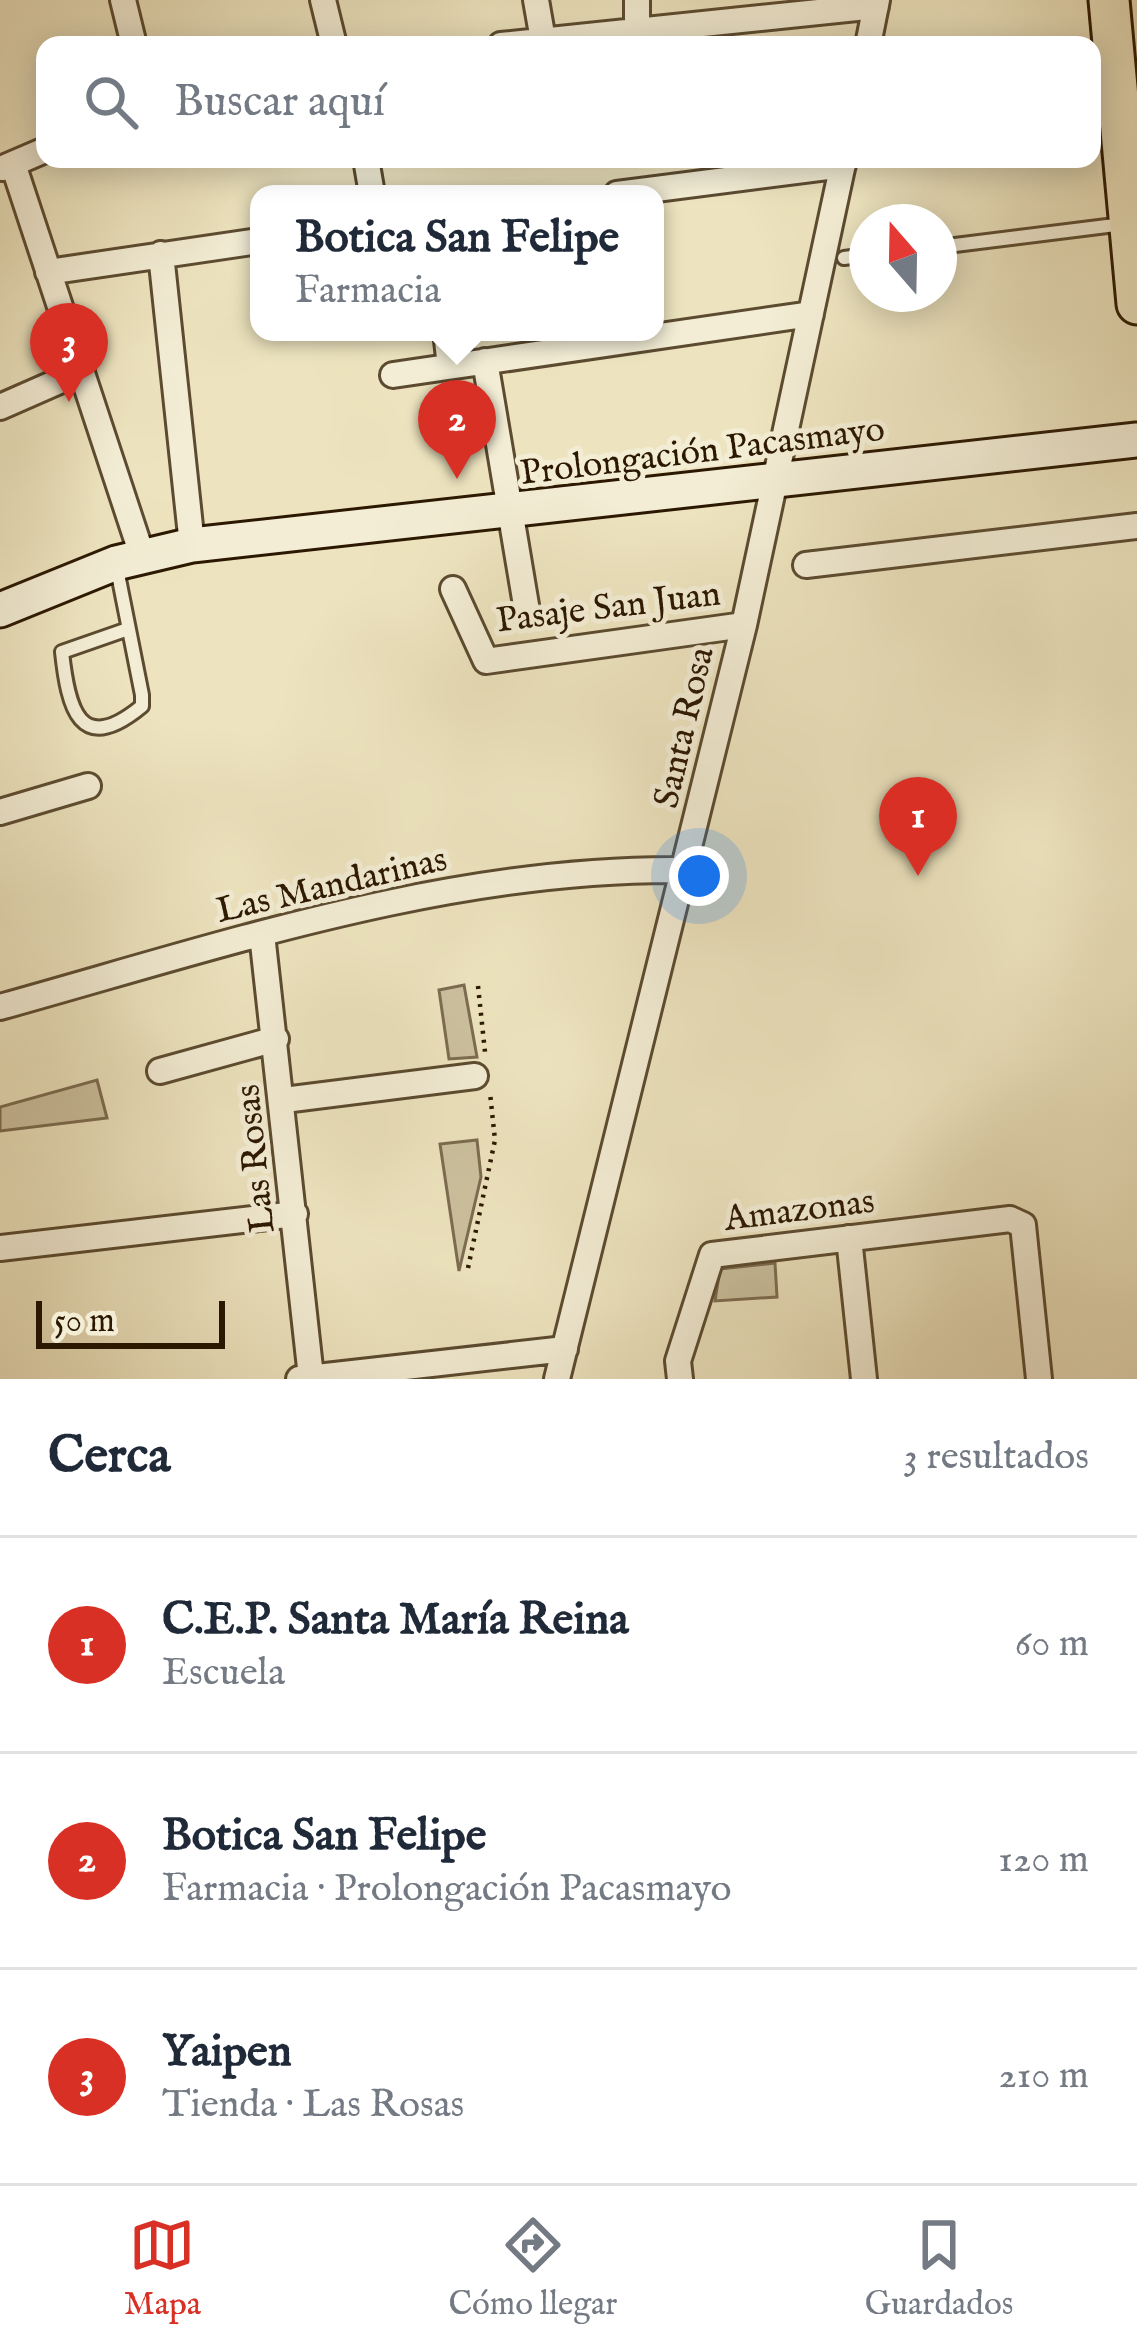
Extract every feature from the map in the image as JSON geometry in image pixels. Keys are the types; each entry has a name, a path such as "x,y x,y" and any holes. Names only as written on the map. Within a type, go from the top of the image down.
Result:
{"main road":[{"path":"1120,18 1137,304"}],"street":[{"path":"123,0 132,36"},
{"path":"323,0 332,36"},
{"path":"536,0 542,36"},
{"path":"637,0 637,27"},
{"path":"572,36 876,3 870,36"},
{"path":"36,154 7,167 82,371 129,559"},
{"path":"664,187 801,168"},
{"name":"Santa Rosa","path":"557,1379 744,625 843,168"},
{"path":"49,272 250,242"},
{"path":"161,254 192,545"},
{"path":"664,336 811,314"},
{"path":"447,341 450,366"},
{"path":"393,375 627,341"},
{"path":"484,362 527,611"},
{"path":"0,407 82,371"},
{"name":"Prolongación Pacasmayo","path":"0,610 129,559 192,545 1137,440"},
{"path":"806,565 1137,526"},
{"name":"Pasaje San Juan","path":"453,589 486,661 744,625"},
{"path":"0,812 88,786"},
{"name":"Las Mandarinas","path":"0,1007 262,934 503,880 566,872 685,870"},
{"name":"Las Rosas","path":"262,934 295,1214 303,1378"},
{"path":"160,1071 276,1039"},
{"path":"284,1100 483,1068"},
{"path":"0,1248 295,1214"},
{"name":"Amazonas","path":"680,1379 678,1361 712,1255 1010,1219 1023,1225 1039,1379"},
{"path":"849,1238 864,1379"},
{"path":"303,1378 565,1349"}],"lane":[{"path":"957,245 1130,224"},
{"path":"844,258 849,257"},
{"path":"128,629 62,652 73,715 82,725 91,728 142,706 128,629 129,559"}],"path":[{"path":"468,1268 495,1140 483,1068 478,986"}],"shaded area":[{"path":"464,985 477,1057 449,1059 439,990"},
{"path":"97,1080 107,1118 0,1131 0,1107"},
{"path":"477,1140 481,1177 459,1271 440,1144"},
{"path":"775,1263 777,1297 715,1301 720,1269"}],"place":[{"name":"Yaipen","path":"69,402"},
{"name":"Botica San Felipe","path":"457,479"},
{"name":"C.E.P. Santa María Reina","path":"918,876"}]}
